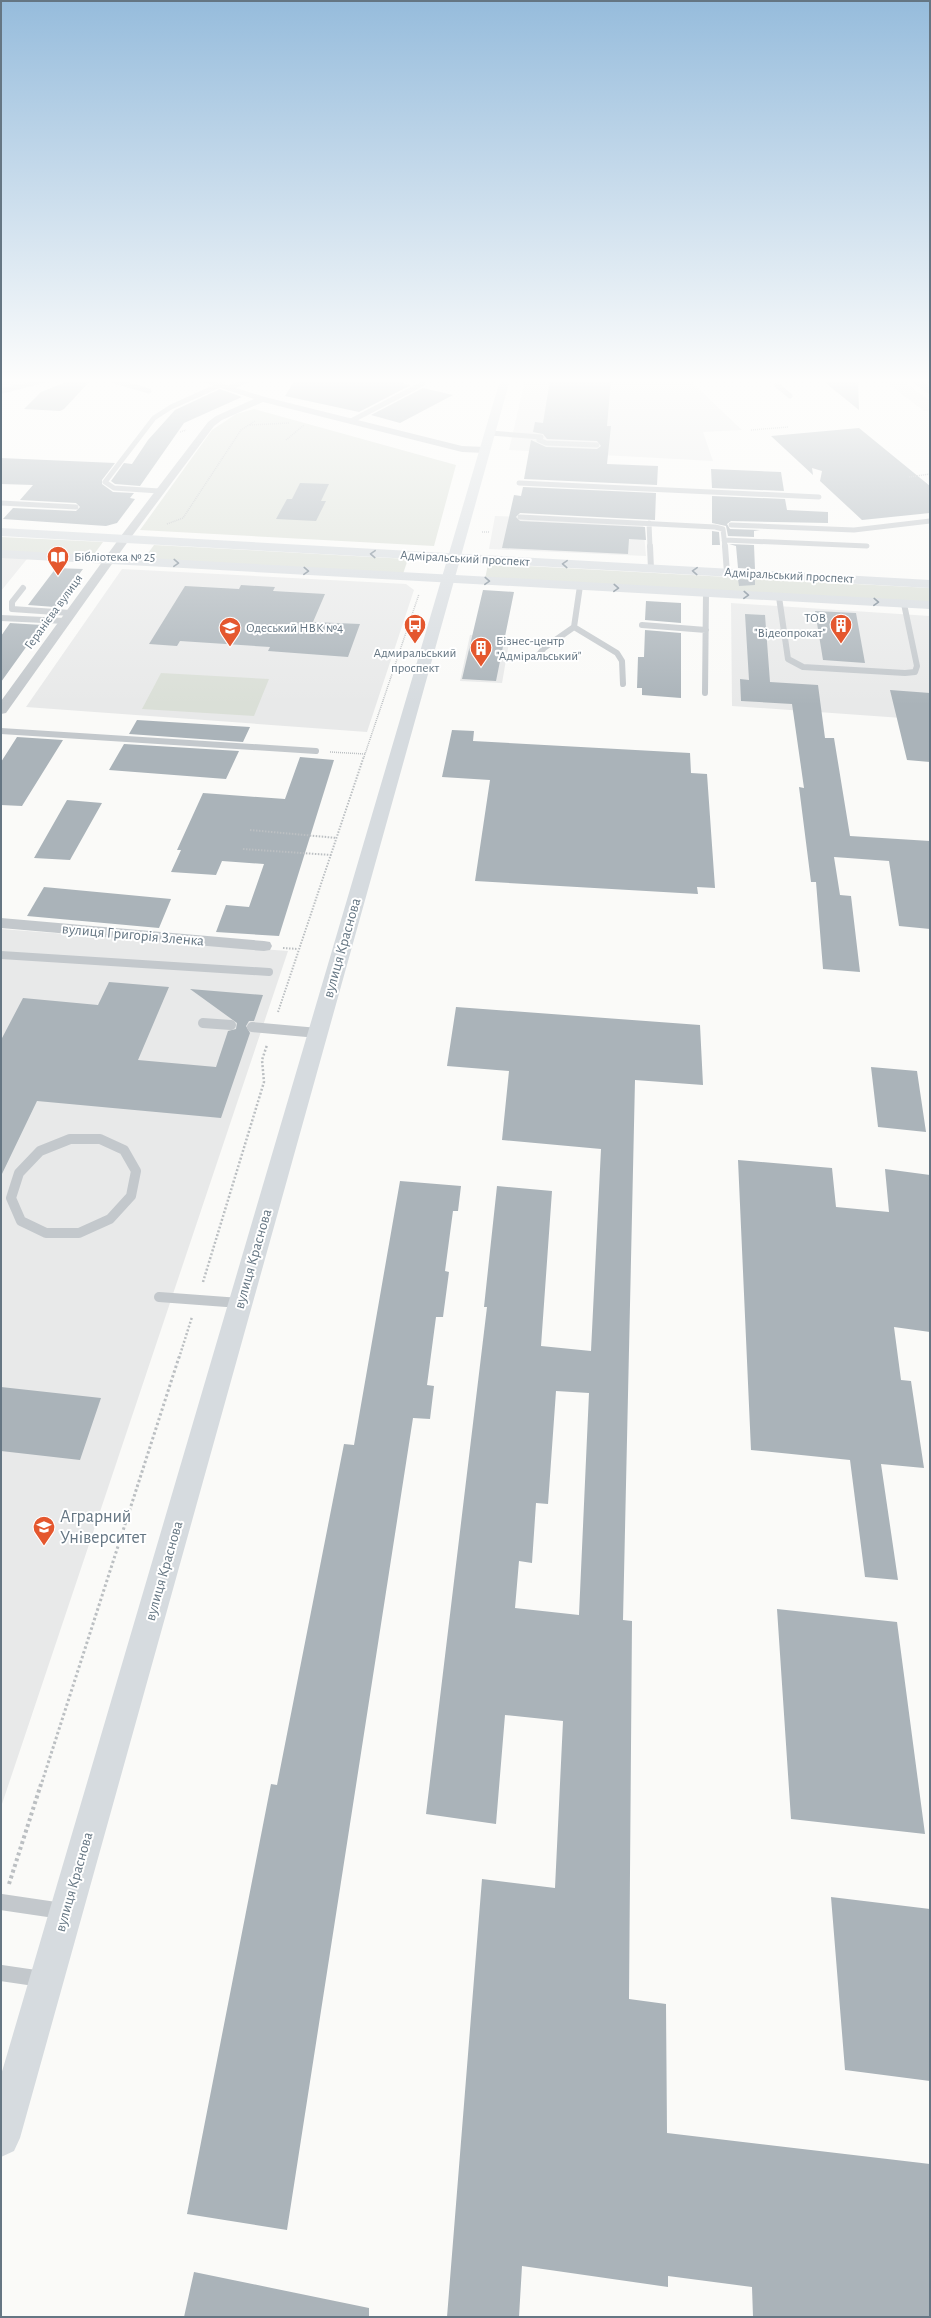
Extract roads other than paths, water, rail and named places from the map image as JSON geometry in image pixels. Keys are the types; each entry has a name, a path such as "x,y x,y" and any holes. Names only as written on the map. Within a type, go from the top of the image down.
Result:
{"main road":[{"name":"вулиця Краснова","path":"1,2138 474,488"},
{"name":"Адміральський проспект","path":"1,532 930,584"},
{"name":"Адміральський проспект","path":"1,554 930,606"}],"street":[{"name":"Геранієва вулиця","path":"1,710 161,488"},
{"name":"вулиця Григорія Зленка","path":"1,923 264,946"}],"lane":[{"path":"117,488 159,491"},
{"path":"630,488 820,497"},
{"path":"1,503 76,507"},
{"path":"520,517 715,526 723,529 727,573"},
{"path":"730,524 854,530 930,521"},
{"path":"649,523 651,569"},
{"path":"724,540 867,546"},
{"path":"537,657 544,648 574,627 580,586"},
{"path":"23,588 12,602 12,609 68,617"},
{"path":"705,693 706,593"},
{"path":"779,597 788,659 796,664 803,667 905,673 915,672 917,666 904,604"},
{"path":"1,618 68,617"},
{"path":"642,625 706,630"},
{"path":"574,627 617,653 622,661 623,684"},
{"path":"1,731 316,751"},
{"path":"1,954 269,972"},
{"path":"203,1023 230,1025"},
{"path":"252,1027 318,1032"},
{"path":"70,1139 100,1139 118,1147 124,1150 136,1171 131,1196 110,1219 79,1233 46,1233 21,1220 6,1199 19,1173 40,1151 70,1139"},
{"path":"159,1297 240,1303"},
{"path":"2,1903 66,1911"},
{"path":"1,1973 46,1980"}],"place":[{"name":"Бібліотека № 25","path":"58,576"},
{"name":"Адмиральський проспект","path":"415,644"},
{"name":"ТОВ \"Відеопрокат\"","path":"841,644"},
{"name":"Одеський НВК №4","path":"230,648"},
{"name":"Бізнес-центр \"Адміральський\"","path":"481,668"},
{"name":"Аграрний Університет","path":"44,1546"}]}
